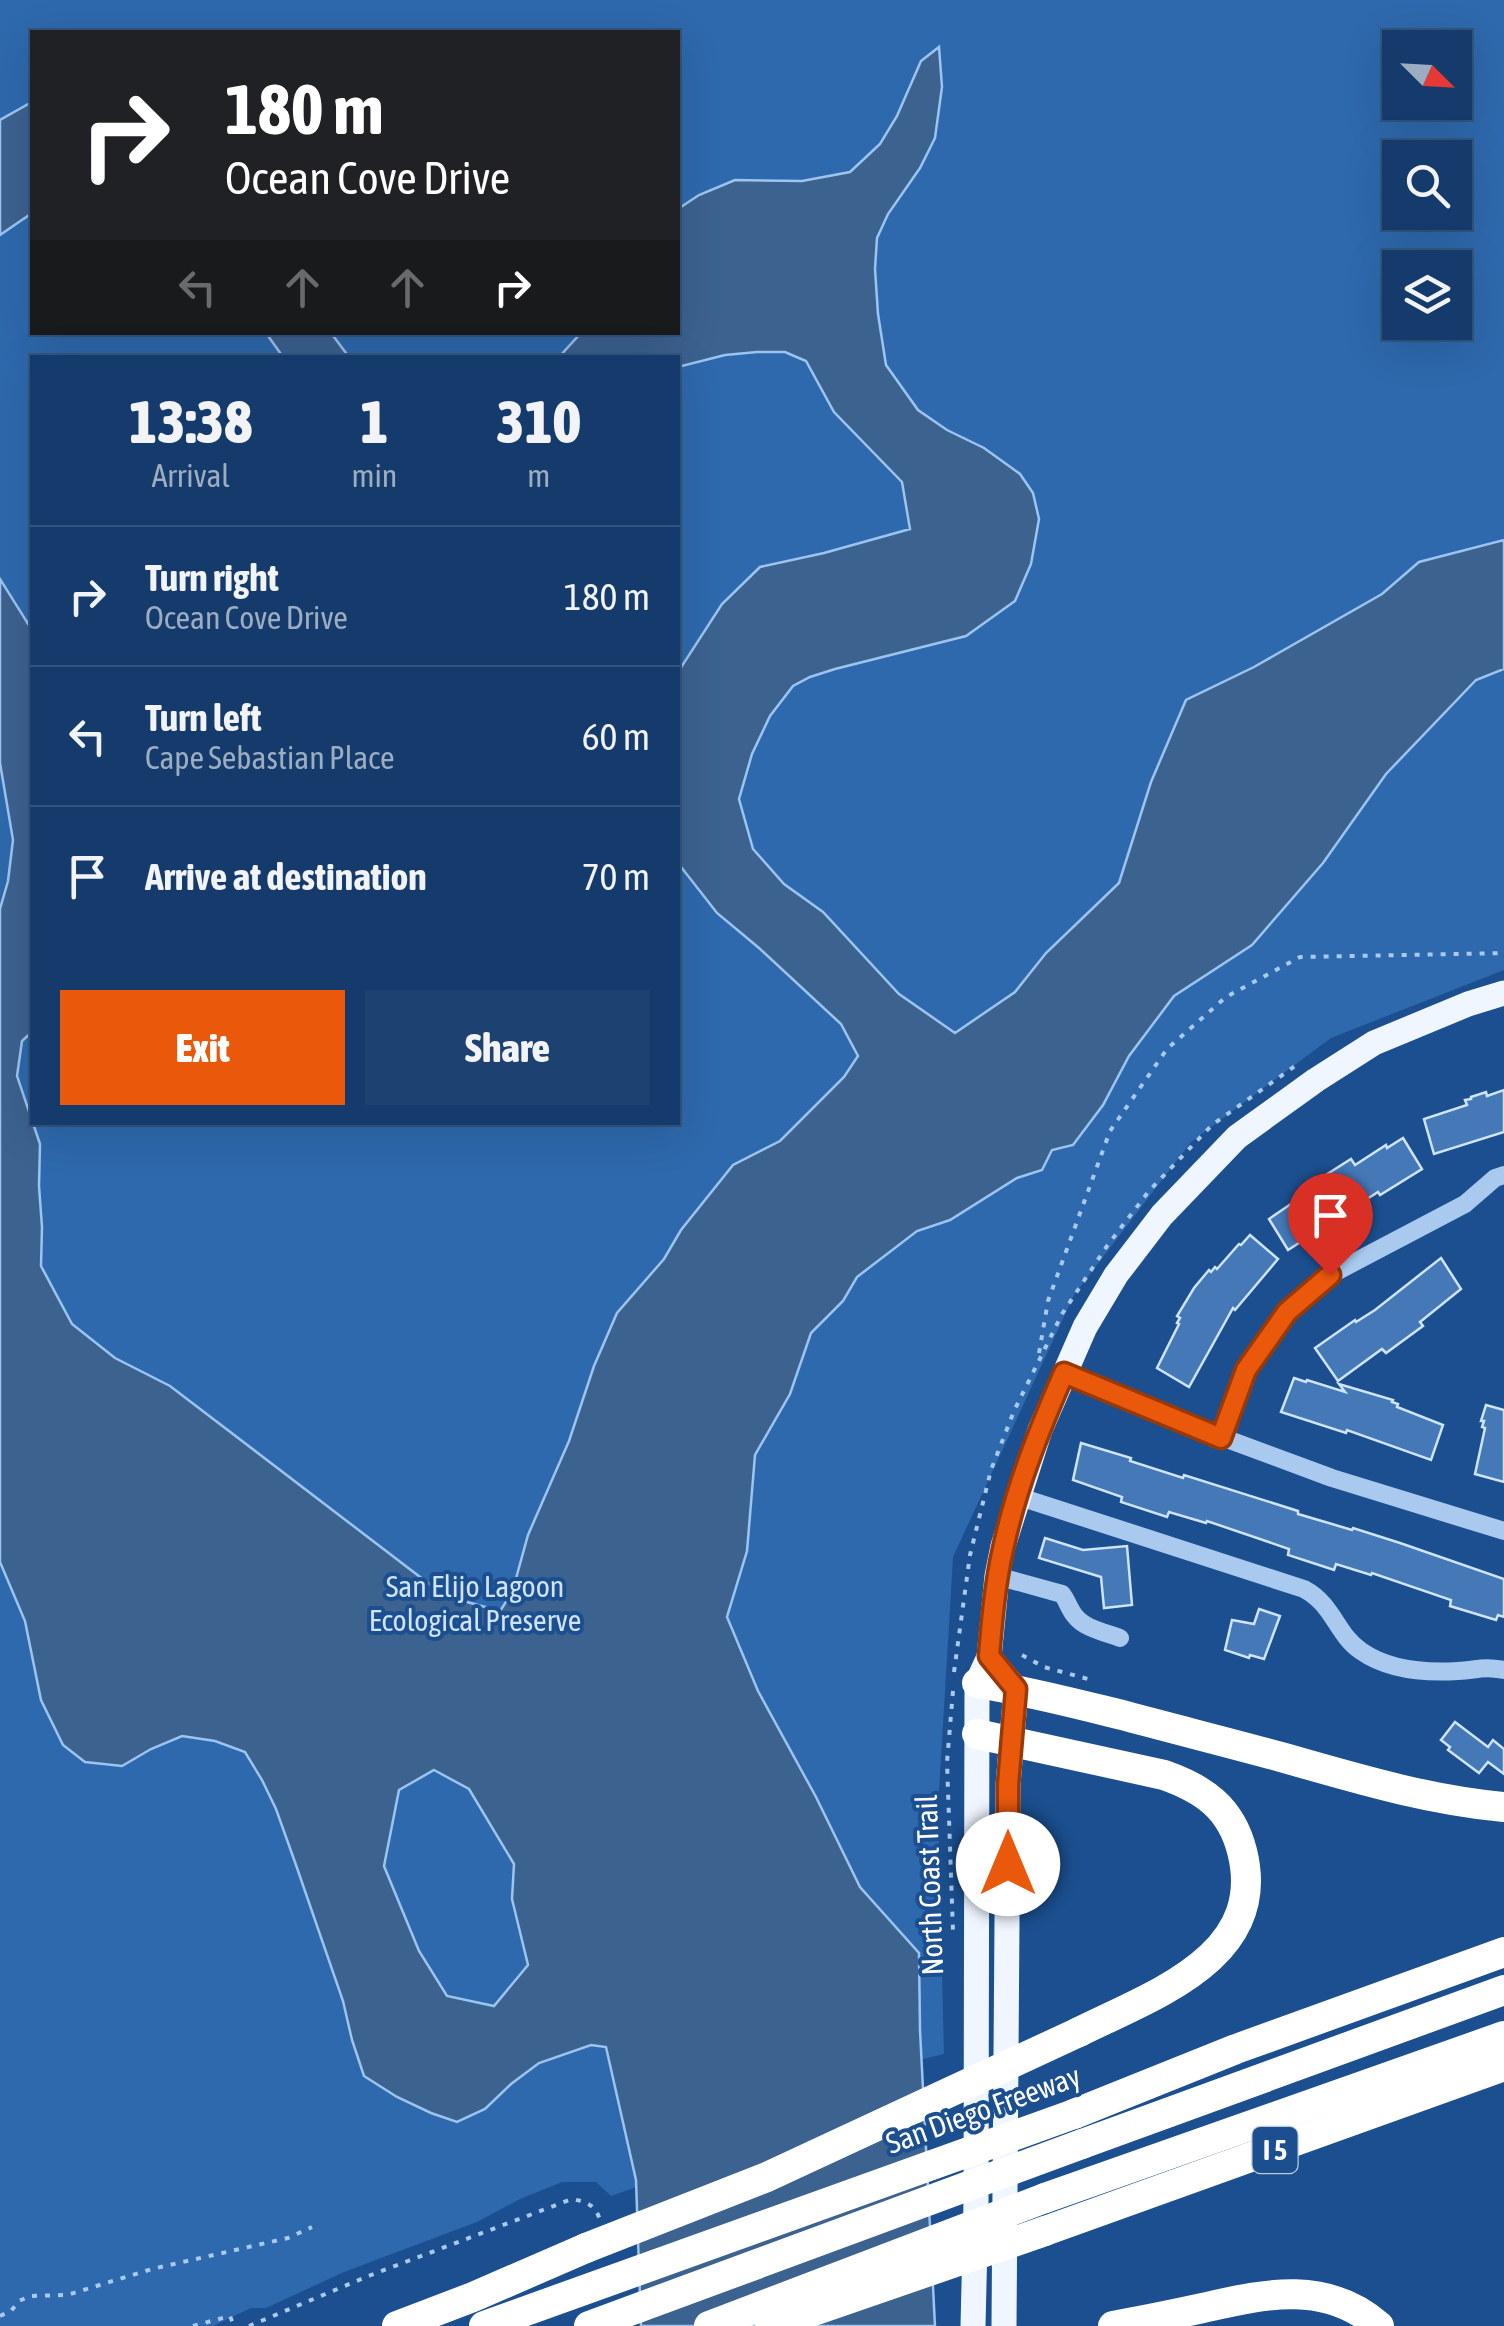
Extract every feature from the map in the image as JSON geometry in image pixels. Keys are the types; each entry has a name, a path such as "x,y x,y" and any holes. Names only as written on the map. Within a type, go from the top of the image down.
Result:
{"highway":[{"path":"968,1676 1385,1788 1504,1808"},
{"path":"397,2326 473,2297 595,2238 767,2176 1079,2032 1183,1980 1212,1958 1238,1920 1247,1870 1237,1831 1212,1798 1192,1784 1164,1775 977,1734"},
{"name":"San Diego Freeway","path":"484,2326 1074,2114 1236,2049 1504,1952"},
{"path":"589,2326 1504,1990"},
{"path":"709,2326 1045,2198 1504,2036"},
{"name":"I 5","path":"770,2326 1504,2066"},
{"path":"1113,2326 1263,2294 1304,2293 1342,2304 1379,2326"}],"main road":[{"path":"973,2326 977,1734 968,1676 1017,1496 1040,1430 1085,1327 1116,1275 1162,1214 1237,1137 1374,1043 1504,993"},
{"path":"1004,2326 1008,1785 1016,1689"}],"street":[{"path":"1221,1438 1246,1370 1287,1312 1330,1275 1464,1204 1504,1175"},
{"path":"1064,1373 1221,1438 1336,1480 1504,1530"},
{"path":"1017,1496 1304,1589 1317,1596 1357,1648 1374,1659 1415,1670 1504,1670"},
{"path":"997,1576 1066,1596 1076,1618 1086,1626 1120,1638"}],"path":[{"path":"1038,1358 1048,1301 1110,1131 1167,1049 1226,997 1300,957 1504,952"},
{"name":"North Coast Trail","path":"953,1930 947,1762 968,1676 955,1655"},
{"path":"249,2326 572,2199 588,2202 598,2212 595,2238"},
{"path":"0,2316 30,2296 67,2295 152,2269 288,2238 312,2227"},
{"path":"193,2326 230,2316 234,2326"}],"green space":[{"name":"San Elijo Lagoon Ecological Preserve","path":"0,0 1504,0 1504,970 1331,1038 1191,1142 1074,1295 953,1557 938,1809 944,2054 627,2130 637,2187 611,2196 596,2182 562,2182 477,2222 344,2272 266,2308 251,2308 213,2326 0,2326"}],"shaded area":[{"path":"939,47 942,87 935,138 877,238 878,314 886,365 918,410 1020,474 1033,493 1039,519 1031,564 1015,601 966,636 835,669 793,686 770,716 752,754 739,799 753,849 784,884 823,912 899,994 955,1033 1015,992 1046,953 1119,883 1151,782 1186,700 1254,667 1382,594 1419,562 1504,540 1504,669 1476,680 1386,774 1323,863 1252,945 1174,996 1129,1056 1103,1105 1073,1145 1052,1150 1042,1170 1017,1178 950,1220 917,1231 857,1277 843,1301 811,1333 790,1394 755,1455 747,1551 727,1617 758,1691 860,1887 919,1953 935,2326 641,2326 636,2180 606,2047 591,2045 539,2063 485,2109 457,2122 397,2097 364,2076 343,2001 276,1809 245,1752 215,1741 182,1736 122,1766 85,1762 63,1745 41,1700 25,1621 0,1562 0,909 13,840 0,763 0,579 30,627 30,1034 22,1041 17,1076 30,1125 34,1125 40,1144 41,1266 72,1324 115,1358 170,1386 445,1596 500,1611 512,1593 528,1535 569,1441 617,1313 664,1259 681,1230 733,1165 780,1141 844,1077 858,1056 841,1024 717,913 680,866 680,669 722,604 760,567 910,529 902,482 834,412 806,361 785,352 757,352 680,366 680,355 561,355 579,335 680,335 680,208 735,180 802,181 850,172 880,144 921,61","holes":["434,1770 469,1789 514,1864 512,1899 528,1965 494,2006 447,1996 419,1951 384,1866 399,1790"]},
{"path":"30,103 30,214 0,235 0,120"},
{"path":"267,335 332,335 348,355 282,355"}],"building":[{"path":"1504,1090 1504,1132 1434,1154 1424,1119 1467,1105 1465,1100 1471,1097"},
{"path":"1403,1138 1422,1169 1380,1195 1378,1192 1288,1250 1269,1219 1307,1193 1310,1185 1351,1159 1355,1165"},
{"path":"1250,1235 1278,1259 1233,1308 1189,1387 1157,1368 1179,1324 1177,1316 1209,1270 1217,1269"},
{"path":"1441,1258 1461,1289 1420,1322 1423,1326 1338,1381 1315,1348 1375,1310"},
{"path":"1294,1378 1345,1392 1339,1384 1393,1400 1397,1407 1443,1425 1431,1460 1281,1412"},
{"path":"1486,1405 1504,1410 1504,1482 1475,1474"},
{"path":"1081,1443 1504,1579 1504,1617 1498,1615 1496,1620 1450,1606 1451,1600 1372,1573 1336,1564 1334,1570 1288,1555 1289,1549 1207,1521 1169,1512 1167,1517 1121,1502 1122,1497 1073,1480"},
{"path":"1045,1538 1083,1550 1127,1546 1132,1605 1104,1608 1101,1577 1039,1558"},
{"path":"1259,1609 1280,1616 1264,1659 1225,1650 1232,1620 1254,1624"},
{"path":"1455,1722 1488,1747 1493,1740 1504,1749 1504,1774 1488,1762 1479,1773 1448,1750 1450,1747 1441,1740"}],"route":[{"path":"1008,1864 1008,1785 1016,1689 989,1656 997,1576 1017,1496 1064,1373 1221,1438 1246,1370 1287,1312 1330,1275"}]}
